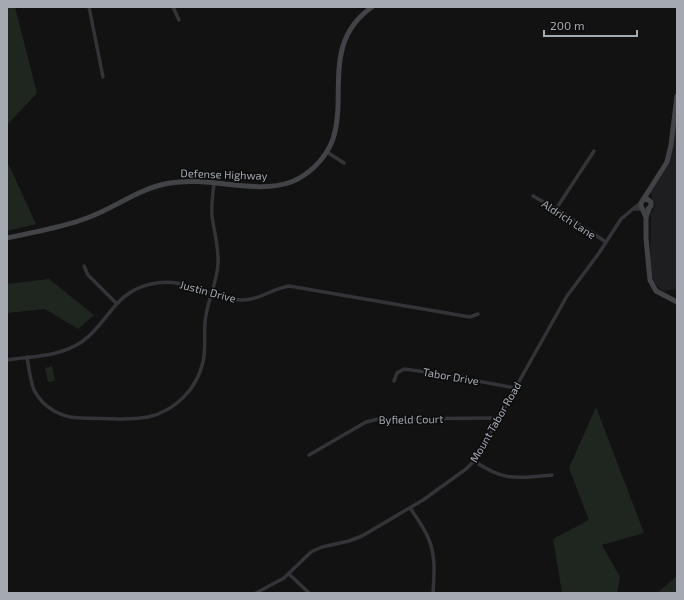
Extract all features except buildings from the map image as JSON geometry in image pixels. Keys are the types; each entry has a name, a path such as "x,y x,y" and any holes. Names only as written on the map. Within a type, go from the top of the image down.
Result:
{"main road":[{"name":"Defense Highway","path":"7,238 62,226 87,218 140,191 172,182 186,181 268,186 284,184 298,179 309,172 327,152 333,140 336,128 339,63 343,44 347,33 354,23 372,7"},
{"path":"677,96 669,156 665,167 642,201 646,217 646,238 650,280 656,291 677,302"},
{"path":"646,217 651,206 649,189"},
{"path":"642,201 647,199 650,201"},
{"path":"643,209 650,209"}],"street":[{"path":"89,7 103,77"},
{"path":"172,7 179,20"},
{"path":"556,209 594,151"},
{"path":"327,152 344,163"},
{"path":"27,357 31,380 35,391 46,405 59,414 68,417 136,418 154,415 178,402 191,389 198,377 204,356 205,319 218,264 217,241 212,208 214,183"},
{"name":"Aldrich Lane","path":"533,196 556,209 606,242"},
{"name":"Mount Tabor Road","path":"256,593 278,582 289,574 307,555 316,550 356,539 410,508 460,474 474,461 560,307 621,219 642,201"},
{"path":"633,209 643,209"},
{"path":"84,266 88,275 116,303"},
{"name":"Justin Drive","path":"7,360 56,354 76,345 90,335 116,303 127,295 142,287 165,282 183,283 233,299 248,300 289,286 470,317 478,314"},
{"name":"Tabor Drive","path":"394,381 397,373 404,368 515,388"},
{"name":"Byfield Court","path":"309,455 366,422 378,419 498,418"},
{"path":"474,461 492,472 509,478 552,475"},
{"path":"410,508 426,532 432,550 434,559 433,593"},
{"path":"289,574 309,593"}],"shaded area":[{"path":"7,7 15,7 37,93 7,125"},
{"path":"677,119 677,289 662,291 654,282 650,267 651,213 655,206 650,192 669,164"},
{"path":"7,161 36,224 7,231"},
{"path":"49,279 94,315 78,329 45,309 7,313 7,284"},
{"path":"52,366 55,381 48,382 45,368"},
{"path":"596,407 644,533 602,545 620,577 617,593 562,593 553,539 589,520 569,468"},
{"path":"677,576 677,593 657,593"}]}
